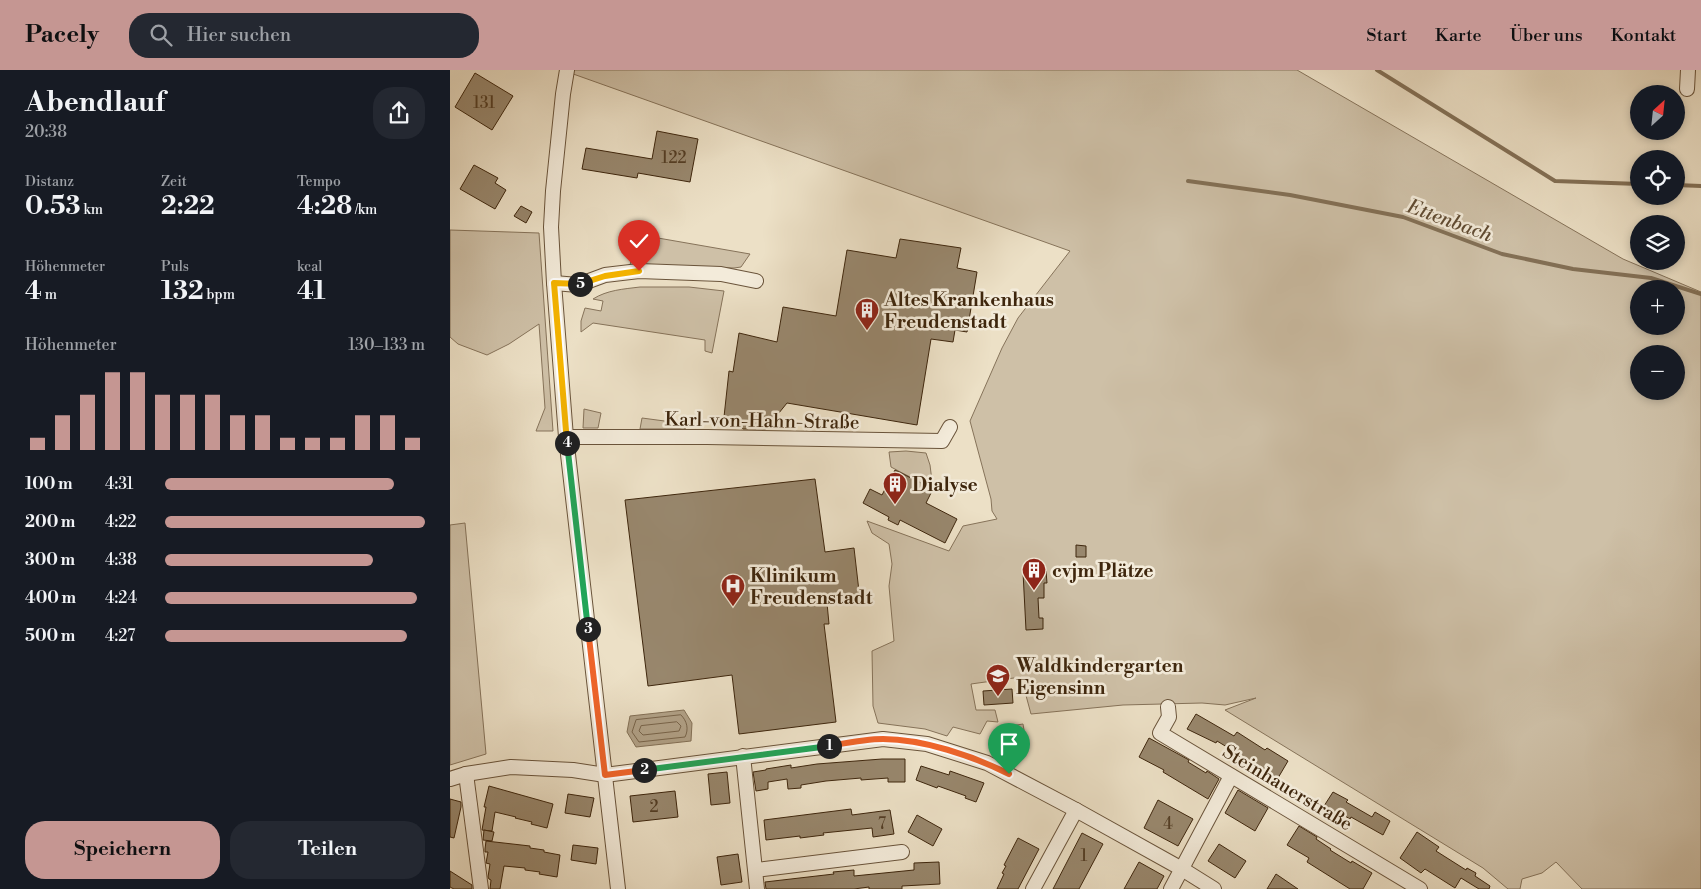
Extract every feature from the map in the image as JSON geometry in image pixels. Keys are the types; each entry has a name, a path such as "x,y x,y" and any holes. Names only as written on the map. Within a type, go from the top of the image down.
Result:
{"street":[{"path":"567,70 553,191 551,227 554,283 566,437 618,889"},
{"path":"1687,89 1688,70"},
{"path":"554,283 578,285 605,276 639,271 721,274 756,281"},
{"name":"Karl-von-Hahn-Straße","path":"566,437 707,437 942,442 950,428"},
{"name":"Steinhauerstraße","path":"1168,707 1169,717 1160,733 1420,889"},
{"path":"450,779 466,774 511,767 573,770 605,775 883,739 927,744 987,763 1076,810 1214,889"},
{"path":"743,756 757,889"},
{"path":"466,774 481,889"},
{"path":"1172,889 1231,776"},
{"path":"1033,889 1076,810"},
{"path":"756,870 902,852"}],"shaded area":[{"path":"562,70 1297,70 1630,262 1630,270 1649,270 1673,280 1630,280 1630,335 1685,335 1685,285 1701,292 1701,889 1582,889 1556,862 1542,873 1522,879 1520,889 1508,889 1483,868 1225,710 1256,698 1225,705 1202,703 1123,705 1031,714 1021,677 971,684 976,710 995,710 998,722 987,721 980,734 953,727 947,736 925,729 878,723 873,706 872,651 894,641 889,586 892,564 889,544 872,533 867,521 949,551 963,526 997,519 992,511 991,499 970,421 1002,348 1018,318 1070,251"},
{"path":"450,230 539,233 553,431 536,431 545,408 539,324 509,344 487,355 458,344 450,337"},
{"path":"635,234 750,254 741,267 734,268 630,266"},
{"path":"640,287 689,287 724,291 712,353 705,351 705,340 593,323 581,332 581,321 585,308 601,311 603,301 593,299 610,292"},
{"path":"584,409 601,413 598,428 583,428"},
{"path":"642,418 687,424 685,429 640,429"},
{"path":"889,452 926,453 930,465 933,489 891,467"},
{"path":"465,523 486,754 450,765 450,525"},
{"path":"1023,724 1024,730 1012,764 1006,761 1016,733 1009,730 1011,726"}],"water":[{"path":"684,710 692,723 691,741 636,747 627,732 630,716"}],"building":[{"path":"475,73 513,96 492,130 455,107"},
{"path":"657,131 698,139 690,182 638,173 637,178 582,169 586,148 652,159"},
{"path":"474,165 498,178 495,183 506,190 495,209 460,189"},
{"path":"521,206 532,212 526,223 514,216"},
{"name":"Altes Krankenhaus Freudenstadt","path":"900,239 961,248 957,268 977,272 967,332 955,330 953,342 931,339 917,425 787,403 766,429 743,429 741,427 723,426 729,371 733,372 739,333 777,342 783,307 836,316 847,250 896,258"},
{"name":"Dialyse","path":"895,470 933,489 926,503 957,519 945,543 900,520 898,525 888,520 889,517 863,503 870,489 882,495"},
{"name":"Klinikum Freudenstadt","path":"815,479 825,552 854,548 860,600 827,603 829,624 824,624 836,722 739,734 732,675 648,686 625,500"},
{"path":"1076,545 1086,546 1086,557 1076,557"},
{"path":"1046,571 1047,583 1044,583 1044,598 1038,598 1039,618 1043,618 1043,629 1026,630 1023,572"},
{"name":"Waldkindergarten Eigensinn","path":"1012,689 1013,703 984,705 983,691"},
{"path":"1196,714 1234,736 1237,732 1265,750 1267,748 1288,761 1278,778 1217,741 1216,743 1187,729"},
{"path":"1149,738 1219,779 1208,799 1163,772 1164,770 1139,757"},
{"path":"882,759 905,759 905,782 888,782 888,778 861,780 861,778 826,781 801,785 801,788 788,789 787,779 768,782 768,789 756,791 753,772 791,765 791,768"},
{"path":"921,766 949,775 950,771 984,783 976,802 965,798 966,796 916,780"},
{"path":"727,772 730,803 711,805 708,774"},
{"path":"489,786 553,804 547,828 495,812 492,831 482,830 486,807 484,807"},
{"path":"1238,790 1268,808 1255,831 1225,813"},
{"path":"675,791 678,817 633,822 630,796"},
{"path":"1333,792 1372,817 1375,812 1390,821 1383,835 1351,817 1350,819 1340,813 1339,815 1324,806"},
{"path":"568,794 594,798 590,817 565,813"},
{"path":"450,799 461,802 454,838 450,837"},
{"path":"1158,800 1193,819 1178,846 1144,828"},
{"path":"851,809 852,815 890,810 894,834 873,837 872,828 823,833 824,835 800,838 800,836 766,840 764,820"},
{"path":"917,815 942,829 933,846 908,832"},
{"path":"1299,826 1317,837 1316,839 1330,850 1372,873 1363,889 1350,889 1307,862 1309,858 1287,845"},
{"path":"484,830 494,832 492,841 483,840"},
{"path":"1417,832 1439,847 1436,851 1466,870 1467,868 1476,873 1475,876 1490,886 1489,889 1479,889 1461,878 1455,888 1425,869 1421,873 1400,858"},
{"path":"1082,833 1103,844 1079,889 1053,889"},
{"path":"1018,838 1039,849 1018,889 997,889 1004,874 1002,873 1006,866 1004,865"},
{"path":"486,841 530,846 530,848 560,855 557,877 539,874 540,872 525,870 525,868 504,866 500,889 490,889 491,880 488,877 490,864 486,863 488,852 485,852"},
{"path":"1219,844 1246,861 1235,878 1208,861"},
{"path":"573,845 598,848 596,864 571,860"},
{"path":"738,854 742,882 721,885 717,857"},
{"path":"939,862 940,884 902,886 902,889 869,889 869,887 854,889 766,889 765,882 854,870 854,876 914,870 914,863"},
{"path":"1139,862 1164,876 1157,889 1124,889"},
{"path":"450,871 472,885 472,889 454,889 450,887"},
{"path":"1276,874 1298,889 1267,889"}],"waterway":[{"path":"1377,70 1555,181 1630,184"},
{"name":"Ettenbach","path":"1188,181 1290,195 1403,217 1502,254 1573,269 1651,278 1701,294"},
{"path":"1685,185 1701,186"}],"place":[{"name":"Altes Krankenhaus Freudenstadt","path":"867,331"},
{"name":"Dialyse","path":"895,505"},
{"name":"cvjm Plätze","path":"1034,591"},
{"name":"Klinikum Freudenstadt","path":"733,607"},
{"name":"Waldkindergarten Eigensinn","path":"998,697"}],"route":[{"path":"639,271 605,276 578,285 554,283 566,437 605,775 883,739 927,744 976,759 1009,774"}]}
